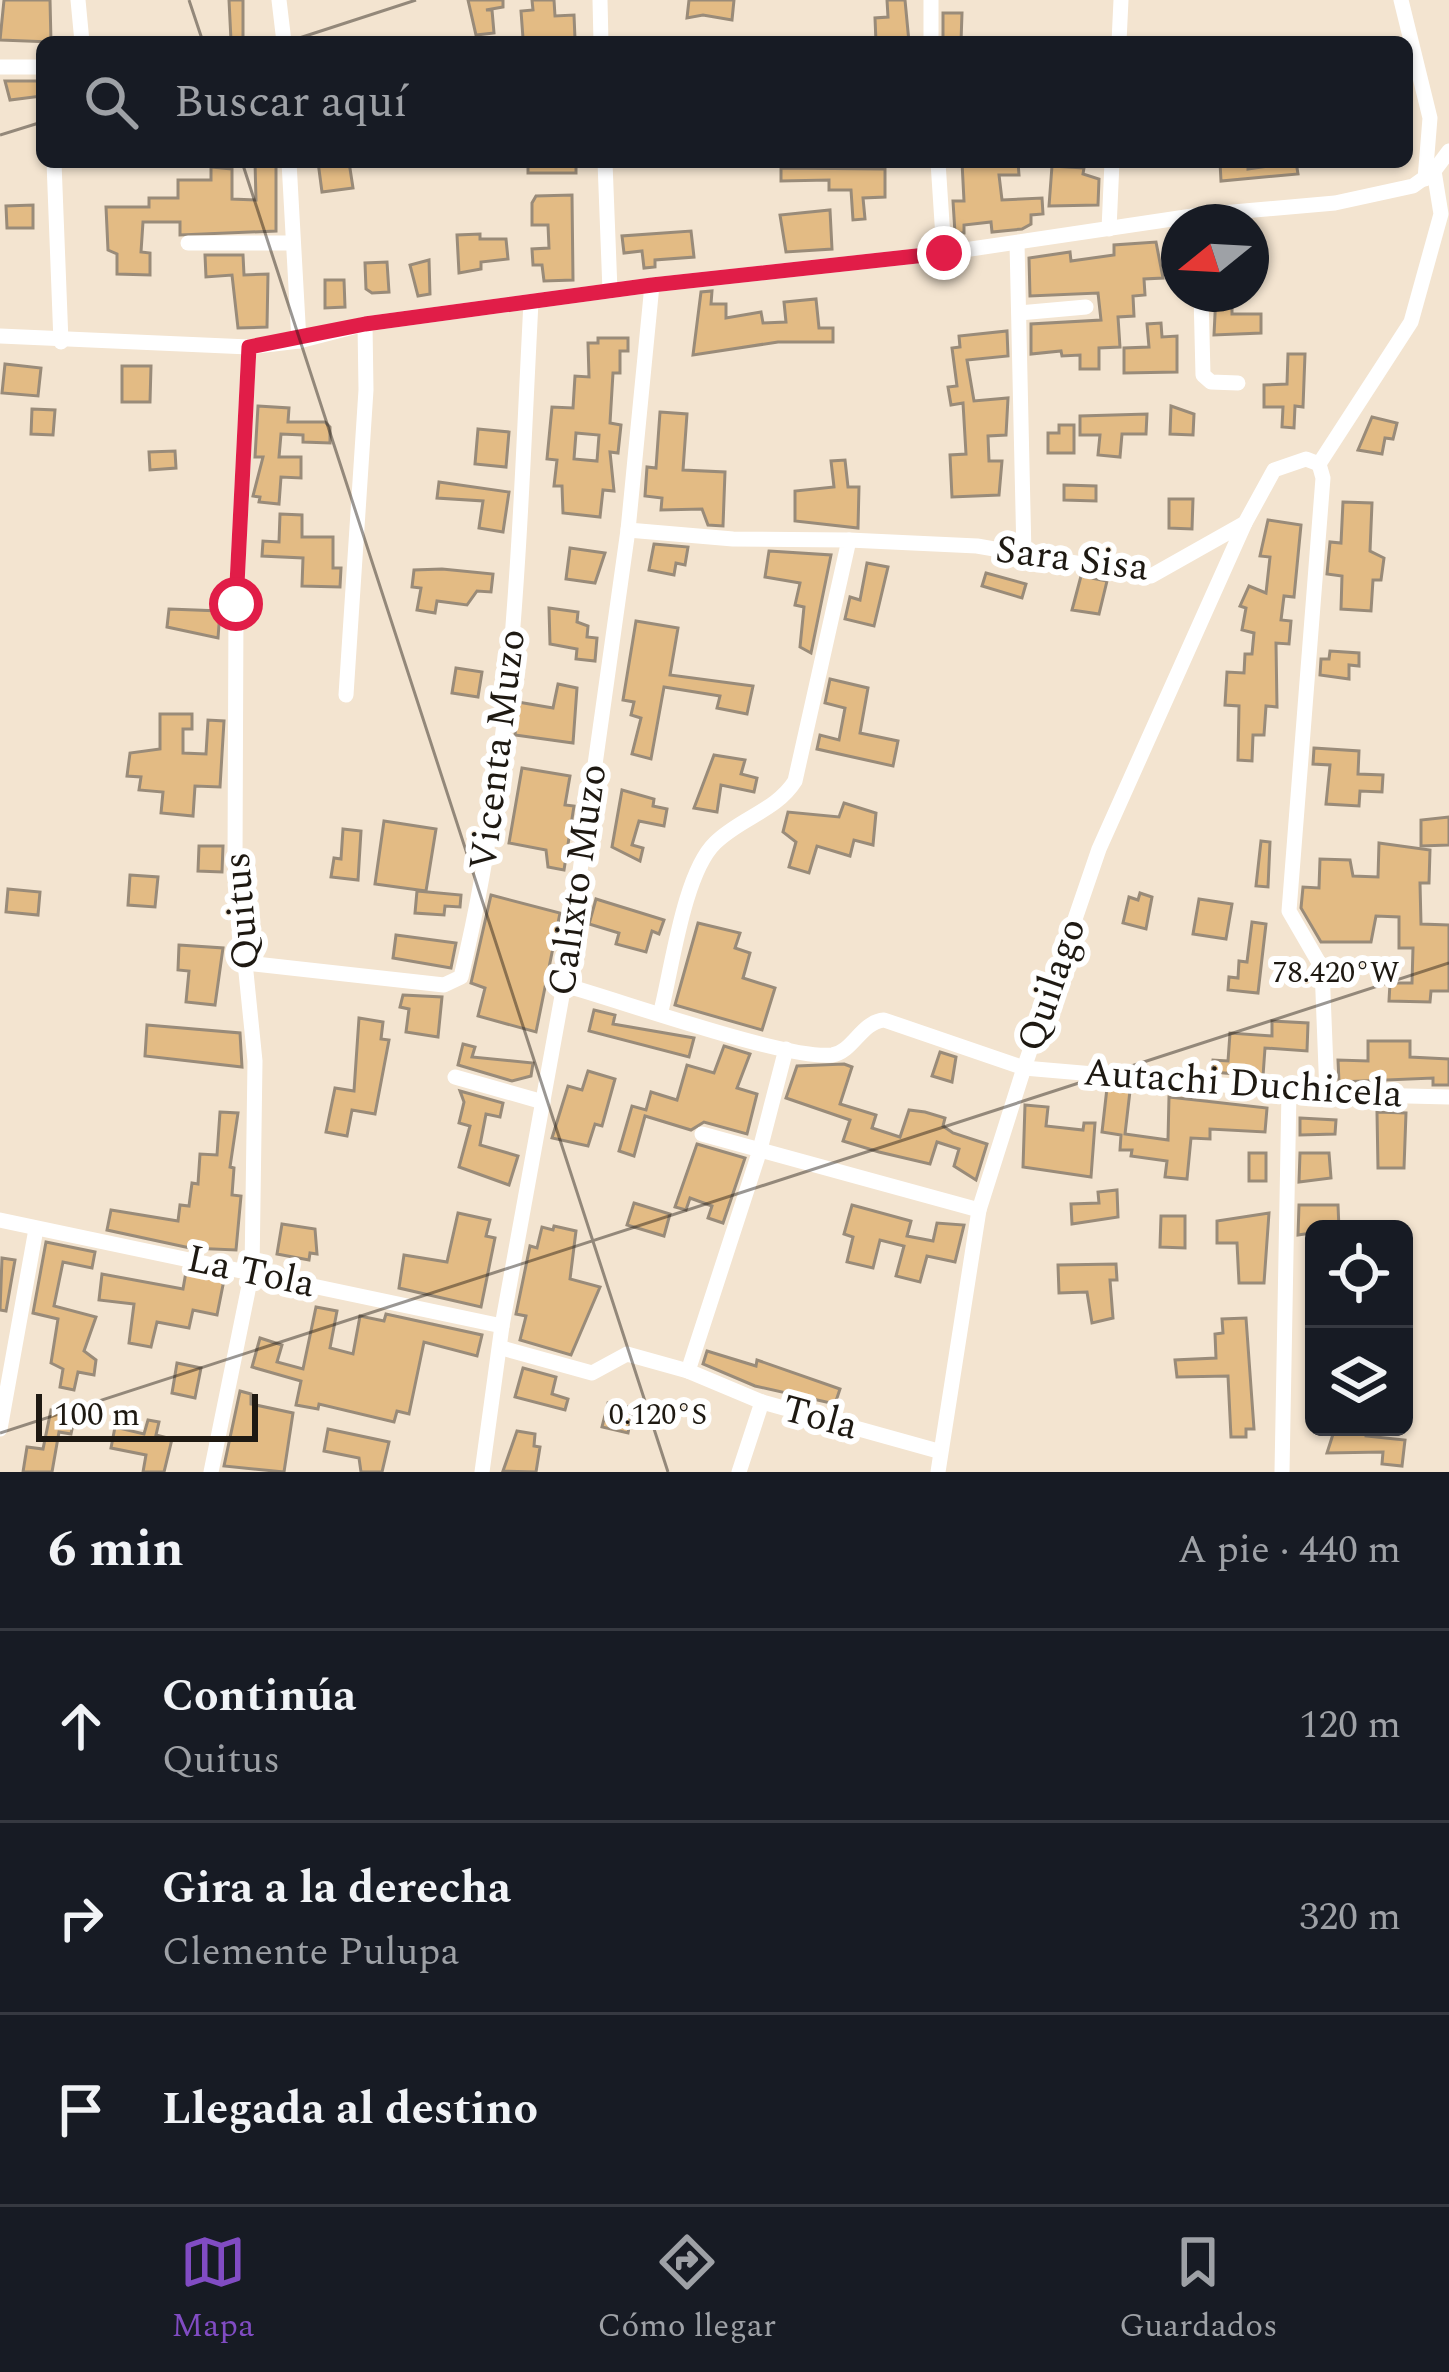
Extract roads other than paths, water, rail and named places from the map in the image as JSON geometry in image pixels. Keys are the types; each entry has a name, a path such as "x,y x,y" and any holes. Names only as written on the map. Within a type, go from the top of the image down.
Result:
{"street":[{"path":"77,0 81,36"},
{"path":"279,0 283,36"},
{"path":"600,0 602,36"},
{"path":"931,0 931,36"},
{"path":"1119,36 1121,0"},
{"path":"1402,0 1411,36"},
{"path":"1327,1094 1322,968 1289,911 1323,478 1319,464 1411,322 1441,214 1430,175 1430,118 1413,46"},
{"path":"0,67 36,67"},
{"path":"1269,210 1335,203 1430,175 1449,151"},
{"path":"54,168 61,342"},
{"path":"290,168 298,341"},
{"path":"605,168 610,291"},
{"path":"938,168 944,253"},
{"path":"1108,229 1112,168"},
{"path":"0,336 249,347 298,341 365,324 1161,223"},
{"path":"188,243 293,242"},
{"path":"1017,243 1024,555"},
{"name":"Calixto Muzo","path":"482,1472 502,1327 564,985 628,530 652,285"},
{"name":"Vicenta Muzo","path":"246,963 444,985 461,977 494,830 506,720 531,302"},
{"path":"1019,314 1086,307"},
{"path":"1201,312 1203,375 1211,382 1238,383"},
{"path":"346,695 366,390 365,324"},
{"name":"Quitus","path":"211,1472 252,1271 255,1061 235,864 236,628 249,347"},
{"path":"1245,523 1274,470 1306,459 1319,464"},
{"name":"Sara Sisa","path":"628,530 733,539 813,536 977,546 1150,576 1245,523"},
{"name":"Quilago","path":"938,1472 980,1210 1024,1068 1099,849 1245,523"},
{"path":"661,1011 698,867 728,830 786,796 796,781 849,540"},
{"name":"Autachi Duchicela","path":"564,985 786,1049 835,1055 870,1023 884,1020 1024,1068 1327,1094 1449,1096"},
{"path":"688,1371 759,1153 786,1049"},
{"path":"455,1077 543,1102"},
{"path":"1282,1472 1289,1091"},
{"path":"702,1134 980,1210"},
{"name":"La Tola","path":"0,1220 502,1327"},
{"path":"0,1429 36,1229"},
{"name":"Tola","path":"502,1348 592,1373 627,1354 688,1371 762,1402 938,1451"},
{"path":"739,1472 762,1402"}]}
